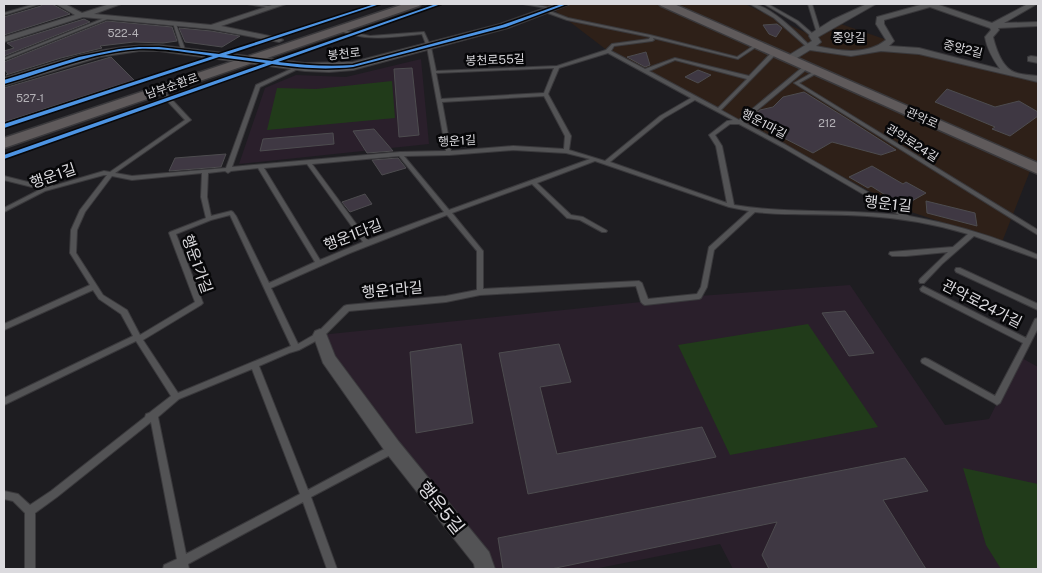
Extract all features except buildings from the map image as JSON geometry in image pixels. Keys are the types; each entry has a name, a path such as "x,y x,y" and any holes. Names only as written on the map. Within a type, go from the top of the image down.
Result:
{"main road":[{"name":"남부순환로","path":"4,143 163,86 230,57 389,4"},
{"name":"남부순환로","path":"4,132 250,60 415,4"},
{"name":"관악로","path":"665,4 789,60 1036,165"},
{"name":"봉천로","path":"4,82 120,49 142,48 300,66 329,68 353,66 504,26 554,7"}],"street":[{"path":"60,4 81,15 211,27 279,40"},
{"path":"4,40 117,4"},
{"path":"211,27 282,4"},
{"path":"851,4 880,19"},
{"path":"789,60 817,42 813,36 835,22 872,4"},
{"path":"930,4 993,26 1038,24"},
{"name":"중앙길","path":"809,47 845,52 867,52 880,48 890,41 880,24 880,19 930,4"},
{"path":"993,26 1033,4"},
{"path":"993,26 995,30 989,37 990,45 1005,69 1011,74"},
{"name":"중앙2길","path":"880,48 919,51 1038,79"},
{"name":"행운5길","path":"320,336 328,359 394,448 482,559 485,569"}],"lane":[{"path":"4,14 38,4"},
{"path":"249,4 272,7"},
{"path":"525,4 554,7 567,19 650,36 738,58 757,45"},
{"path":"752,4 760,7 788,27 809,47"},
{"path":"760,7 766,4 798,22 813,36 818,30 810,4"},
{"path":"4,59 38,47 72,30 108,18"},
{"path":"174,24 184,52"},
{"path":"340,30 365,38 423,33 429,47 449,154"},
{"name":"봉천로55길","path":"434,72 557,67 608,51 613,45 652,40 650,36"},
{"name":"행운1마길","path":"608,51 718,110 908,217"},
{"path":"718,110 774,53"},
{"path":"645,71 674,58 750,78"},
{"name":"봉천로","path":"228,171 258,86 300,66"},
{"path":"557,67 546,94 568,136 566,151"},
{"path":"731,206 719,146 712,135 729,122 739,122 811,69"},
{"name":"관악로24길","path":"811,69 796,83 1038,233"},
{"path":"163,86 188,120 112,173 82,210 74,230 73,252 101,297 124,312 138,338 176,397"},
{"path":"440,101 546,94"},
{"path":"606,163 662,117 694,98"},
{"name":"행운1길","path":"4,210 42,190 104,172 132,178 228,171 400,154 449,154 513,148 566,151 595,159 731,206 752,211 882,214 908,217 1002,242 1038,257"},
{"path":"400,154 480,251 480,292"},
{"name":"행운1다길","path":"267,287 318,262 595,159"},
{"path":"309,163 367,243"},
{"path":"261,168 318,262"},
{"name":"행운1가길","path":"205,173 204,197 209,219"},
{"path":"4,178 32,185 58,186"},
{"path":"534,183 568,217 581,218 604,231"},
{"name":"행운1라길","path":"30,511 176,397 296,348 320,336 347,308 446,299 480,292 639,283 645,302 699,296 704,287 711,249 752,211"},
{"name":"행운1가길","path":"138,338 198,303 172,233 231,213 296,348"},
{"path":"892,254 956,249 972,234"},
{"name":"관악로24가길","path":"956,249 946,256 923,285 1027,342"},
{"name":"관악로24가길","path":"958,270 1038,307"},
{"path":"4,327 94,286"},
{"name":"관악로24가길","path":"925,361 997,401 1038,321"},
{"path":"4,402 138,338"},
{"path":"254,364 306,496 332,569"},
{"path":"149,417 154,418 183,565"},
{"path":"168,569 183,565 394,448"},
{"path":"4,495 15,497 30,511 30,569"}],"shaded area":[{"path":"525,4 745,4 813,36 835,22 890,41 881,48 919,51 1038,79 1038,160 1032,166 1002,242 905,210 608,51 553,9"},
{"path":"421,59 429,144 239,164 265,88 296,75 346,77"},
{"path":"850,285 945,425 989,419 1020,357 1038,367 1038,569 733,569 720,544 594,569 490,569 320,335 699,296"}],"green space":[{"path":"392,81 395,118 267,130 277,88 316,89"},
{"path":"808,324 878,427 730,455 678,345"},
{"path":"963,468 1038,484 1038,569 1001,569 986,545"}],"cycle path":[{"path":"4,126 378,4"},
{"path":"4,157 439,4"},
{"path":"4,82 80,58 100,53 139,48 159,48 305,67 353,66 504,26 565,4"}]}
